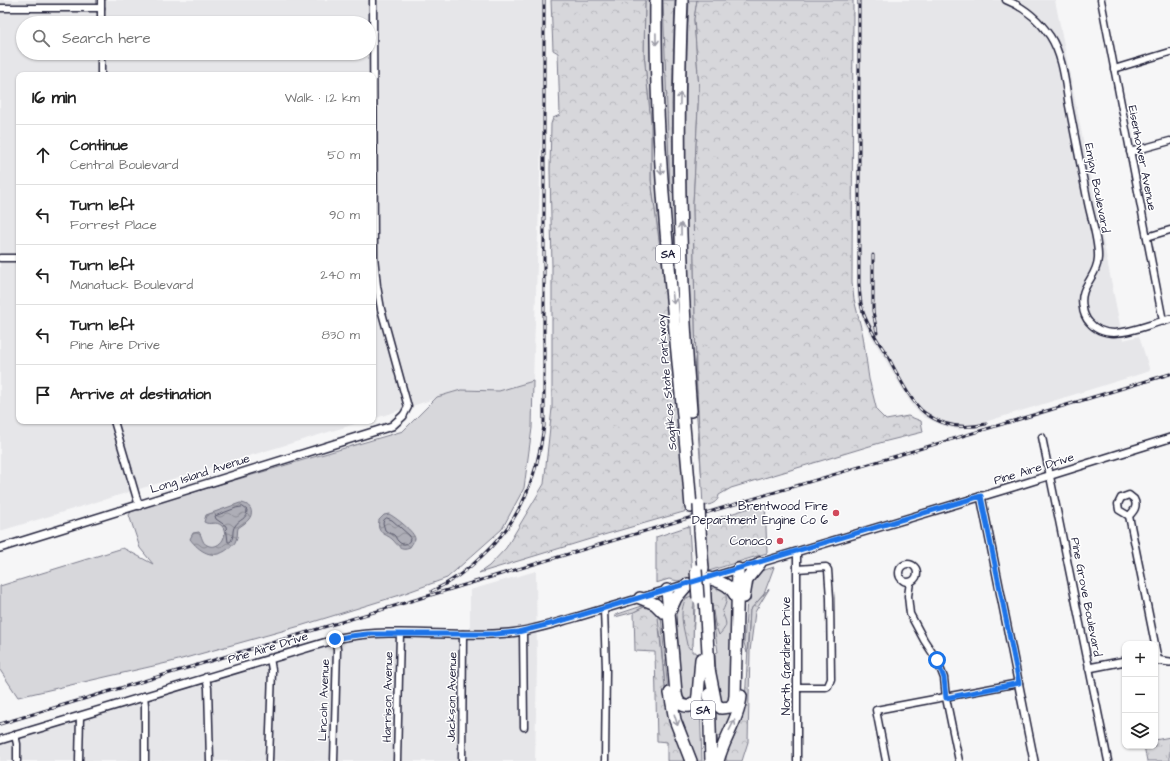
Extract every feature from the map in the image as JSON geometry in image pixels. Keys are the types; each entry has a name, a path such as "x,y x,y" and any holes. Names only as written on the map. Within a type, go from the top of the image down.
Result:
{"highway":[{"name":"Sagtikos State Parkway","path":"656,0 656,71 661,171 697,530 703,572 702,598 711,761"},
{"name":"Sagtikos State Parkway","path":"682,0 680,105 682,245 695,506"},
{"path":"705,661 716,704 721,708 730,708 734,702 735,696 740,602 749,576 760,563"},
{"path":"718,761 737,714 740,702 740,569"},
{"path":"703,572 729,586 740,602"},
{"path":"688,584 666,613 677,700 683,705 690,706 697,701 705,661"},
{"path":"664,591 672,704 678,729 691,761"},
{"path":"640,598 655,604 666,613"},
{"name":"Sagtikos State Parkway","path":"705,661 705,761"}],"street":[{"path":"101,0 101,16"},
{"path":"373,0 373,16"},
{"name":"Emjay Boulevard","path":"1006,0 1028,12 1040,24 1050,36 1062,67 1097,243 1098,257 1096,268 1085,287 1081,298 1083,311 1089,322 1099,330 1110,334 1123,332 1166,320"},
{"name":"Eisenhower Avenue","path":"1101,0 1147,237 1166,320"},
{"path":"0,8 101,8"},
{"path":"1114,68 1170,52"},
{"path":"101,60 101,72"},
{"path":"373,60 373,72"},
{"path":"1130,152 1170,141"},
{"path":"1147,237 1170,230"},
{"path":"0,258 16,258"},
{"path":"376,276 381,309 408,407 404,416"},
{"name":"Long Island Avenue","path":"0,548 139,506 392,426 404,416"},
{"path":"115,424 139,506"},
{"name":"Pine Grove Boulevard","path":"1042,437 1108,761"},
{"name":"Pine Aire Drive","path":"0,740 335,639 356,635 495,634 523,631 688,584 703,572 740,569 1170,438"},
{"path":"981,496 1034,761"},
{"path":"1129,516 1154,641"},
{"name":"North Gardiner Drive","path":"797,552 797,761"},
{"path":"797,569 826,567 828,570 830,598 831,679 826,687 797,687"},
{"path":"910,582 908,596 910,614 937,660 944,678 946,698 959,761"},
{"path":"604,609 606,669 605,761"},
{"path":"523,631 524,727"},
{"name":"Harrison Avenue","path":"398,761 400,634"},
{"name":"Jackson Avenue","path":"462,761 464,634"},
{"name":"Lincoln Avenue","path":"334,761 337,649 335,639"},
{"path":"269,761 272,670 270,658"},
{"path":"1158,660 1170,662"},
{"path":"1089,668 1122,662"},
{"path":"206,678 208,688 210,761"},
{"path":"886,761 876,710 1019,683"},
{"path":"144,696 145,761"},
{"path":"80,716 80,761"},
{"path":"15,736 17,744 17,761"}],"shaded area":[{"path":"0,0 546,0 533,381 499,391 461,390 376,418 376,72 16,72 16,424 355,424 0,531"},
{"path":"857,0 1055,0 1123,340 1139,336 1150,371 959,430 941,425 924,417 913,407 864,324 857,299"},
{"path":"536,571 537,664 535,761 0,761 0,740 368,629 470,630 470,590"}],"green space":[{"path":"551,0 645,0 644,54 651,122 651,180 674,353 687,511 479,573 489,566 506,548 544,484 552,408 551,124 553,118 560,115 558,53 553,50"},
{"path":"645,0 652,0 674,353 651,180 651,122 644,54"},
{"path":"659,0 678,0 680,319 677,319 663,127"},
{"path":"663,0 675,0 672,103 673,193 670,190"},
{"path":"689,0 697,0 694,20 699,88 693,204 696,370 702,480 693,360 687,240 686,120"},
{"path":"697,0 853,0 852,283 854,299 863,336 869,379 877,411 886,420 908,416 921,421 923,432 883,442 731,488 719,495 714,503 703,507 696,370 693,204 699,88 694,19"},
{"path":"533,381 532,428 524,488 502,529 447,578 397,596 300,626 171,662 18,697 0,670 0,586 123,548 153,564 140,548 129,515 132,510 403,431 437,397 461,390 499,391"},
{"path":"765,503 767,553 709,571 705,522"},
{"path":"689,526 692,577 678,581 669,579 656,583 656,537"},
{"path":"774,567 764,594 750,610 747,653 744,643 748,585 758,572"},
{"path":"712,585 722,586 734,599 733,699 728,707 717,699 715,653 718,652 711,606 693,594 695,606 692,652 696,652 697,695 691,704 679,697 679,654 675,607 687,593"},
{"path":"714,586 723,587 726,594 726,603 722,612 726,624 719,635 715,624 710,592"},
{"path":"769,589 755,612 750,651 748,742 742,761 726,761 726,751 733,740 745,703 750,610"},
{"path":"694,595 693,646 690,649 687,645 683,627 682,609 686,598"},
{"path":"645,605 651,606 661,616 669,703 684,754 667,708 660,631 646,606 634,612 615,617 615,615"},
{"path":"646,606 653,610 658,617 667,708 685,761 667,761 667,742 657,741 655,652 635,651 634,612"},
{"path":"676,703 700,703 702,761 693,761 677,720"},
{"path":"714,706 733,709 719,753 715,722"},
{"path":"1170,737 1170,761 1147,761 1145,749 1158,749 1158,739"}],"water":[{"path":"240,503 246,504 250,508 251,516 247,522 238,528 237,537 233,545 229,548 222,553 207,553 202,551 190,539 193,533 199,532 205,544 215,546 222,542 225,534 222,526 220,524 204,522 206,515"},
{"path":"389,514 404,525 414,536 415,539 410,547 401,548 392,539 380,531 378,525 379,520 384,515"}],"railway":[{"path":"432,591 446,584 471,567 496,542 507,528 517,513 532,480 541,445 544,426 544,0"},
{"path":"859,0 859,285 863,312 870,329 919,408 932,418 955,426 978,426 986,424"},
{"path":"873,255 873,311 877,333"},
{"path":"0,724 1170,374"}],"place":[{"name":"Brentwood Fire Department Engine Co 6","path":"836,513"},
{"name":"Conoco","path":"780,541"}],"route":[{"path":"335,639 368,634 495,634 535,628 797,552 981,496 1019,683 946,698 944,678 937,660"}]}
